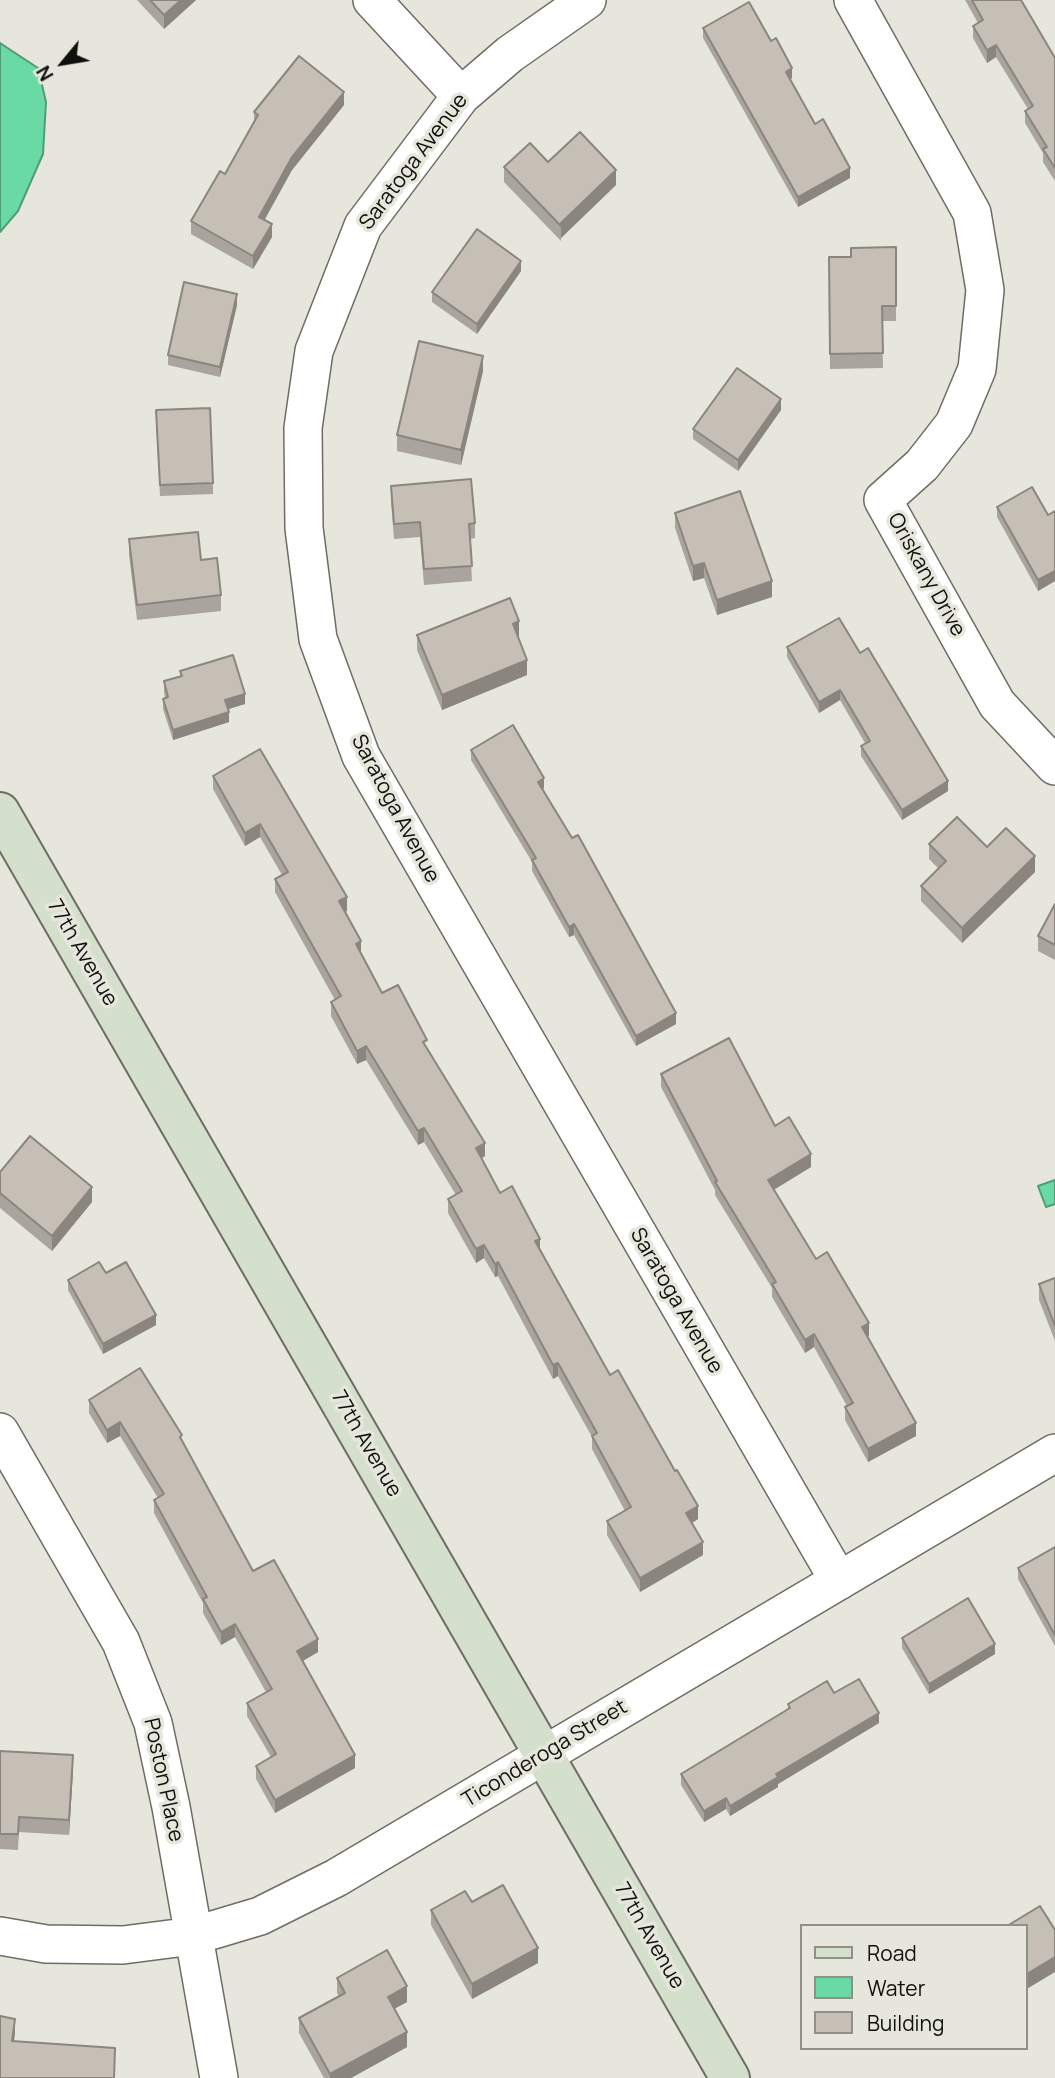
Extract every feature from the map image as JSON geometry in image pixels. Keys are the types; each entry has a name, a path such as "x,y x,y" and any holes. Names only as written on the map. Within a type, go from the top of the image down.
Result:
{"street":[{"path":"372,0 461,96"},
{"name":"Saratoga Avenue","path":"587,0 510,54 461,96 363,226 314,351 303,428 304,528 318,639 361,756 839,1581"},
{"name":"Oriskany Drive","path":"853,0 972,213 985,290 977,369 954,424 922,466 883,500 998,704 1055,766"},
{"name":"77th Avenue","path":"0,812 730,2078"},
{"name":"Poston Place","path":"0,1432 121,1642 153,1723 171,1807 219,2078"},
{"name":"Ticonderoga Street","path":"0,1936 47,1944 123,1945 192,1936 260,1916 336,1878 1055,1452"}],"water":[{"path":"0,43 38,68 46,102 43,154 18,211 0,232"},
{"path":"1055,1180 1055,1204 1046,1207 1038,1186"}],"building":[{"path":"150,0 181,0 164,15"},
{"path":"972,0 1021,0 1055,58 1055,168 1043,149 1047,147 1025,111 1033,106 996,45 987,50 973,26 983,20"},
{"path":"749,2 771,41 776,38 792,68 786,72 815,124 823,119 850,168 798,197 703,28"},
{"path":"299,56 344,92 292,157 259,217 272,224 253,256 191,221 220,171 225,174 258,115 254,112"},
{"path":"580,132 616,170 561,223 561,226 504,167 530,143 548,162"},
{"path":"477,229 521,261 477,324 432,292"},
{"path":"896,247 896,306 882,306 883,353 830,354 829,257 851,257 851,248"},
{"path":"184,282 237,294 220,367 168,355"},
{"path":"419,341 483,356 461,450 397,435"},
{"path":"737,368 781,399 738,460 693,429"},
{"path":"210,408 213,483 160,485 156,410"},
{"path":"471,479 475,523 469,524 472,566 424,569 420,522 394,524 391,486"},
{"path":"1032,487 1048,515 1055,511 1055,571 1038,580 997,507"},
{"path":"740,491 772,581 717,600 704,563 693,566 675,513"},
{"path":"198,532 201,560 217,558 221,595 137,605 129,539"},
{"path":"510,598 519,621 513,624 527,660 442,695 417,635"},
{"path":"839,618 860,653 868,648 948,781 902,810 861,746 870,741 840,690 819,702 787,647"},
{"path":"233,655 245,694 225,700 229,712 173,730 163,699 168,697 164,681 182,676 180,671"},
{"path":"513,725 544,778 538,782 572,838 578,835 676,1013 636,1036 574,924 569,927 532,860 536,858 471,750"},
{"path":"260,749 347,897 339,901 361,941 356,944 382,993 398,985 427,1040 423,1042 485,1143 476,1148 500,1193 512,1186 540,1239 535,1241 610,1375 618,1370 698,1506 686,1513 703,1542 640,1578 607,1521 631,1507 592,1436 597,1433 558,1363 553,1365 498,1262 495,1264 484,1245 476,1249 448,1199 462,1191 424,1128 418,1131 366,1046 357,1051 331,1002 341,996 275,879 288,872 260,824 245,833 213,776"},
{"path":"957,817 987,847 1006,828 1035,856 962,928 921,886 946,861 929,844"},
{"path":"1055,904 1055,945 1038,936"},
{"path":"729,1038 775,1126 789,1117 811,1154 768,1180 816,1259 827,1252 869,1323 862,1327 916,1423 868,1449 845,1407 853,1403 814,1334 805,1340 772,1284 776,1282 715,1182 717,1181 661,1074"},
{"path":"30,1136 92,1187 52,1236 0,1193 0,1172"},
{"path":"99,1262 106,1273 126,1262 156,1315 103,1344 68,1280"},
{"path":"1055,1278 1055,1326 1039,1284"},
{"path":"140,1368 182,1435 180,1437 253,1571 274,1560 318,1639 297,1651 355,1755 275,1800 256,1766 276,1754 247,1703 272,1689 235,1624 221,1632 203,1599 207,1597 154,1500 164,1494 120,1422 107,1430 89,1400"},
{"path":"1055,1547 1055,1635 1018,1568"},
{"path":"968,1598 995,1644 929,1684 902,1638"},
{"path":"859,1679 879,1713 776,1774 778,1777 730,1806 726,1798 704,1811 681,1774 790,1708 788,1704 827,1681 834,1693"},
{"path":"0,1751 73,1755 69,1820 19,1817 18,1834 0,1834"},
{"path":"503,1885 538,1948 472,1984 431,1910 465,1891 472,1902"},
{"path":"1040,1906 1055,1930 1055,1957 1027,1974 1027,1924 1010,1924"},
{"path":"387,1950 407,1986 388,1997 407,2032 330,2074 299,2018 345,1993 337,1978"},
{"path":"0,2016 15,2019 12,2041 115,2048 114,2078 0,2078"}]}
